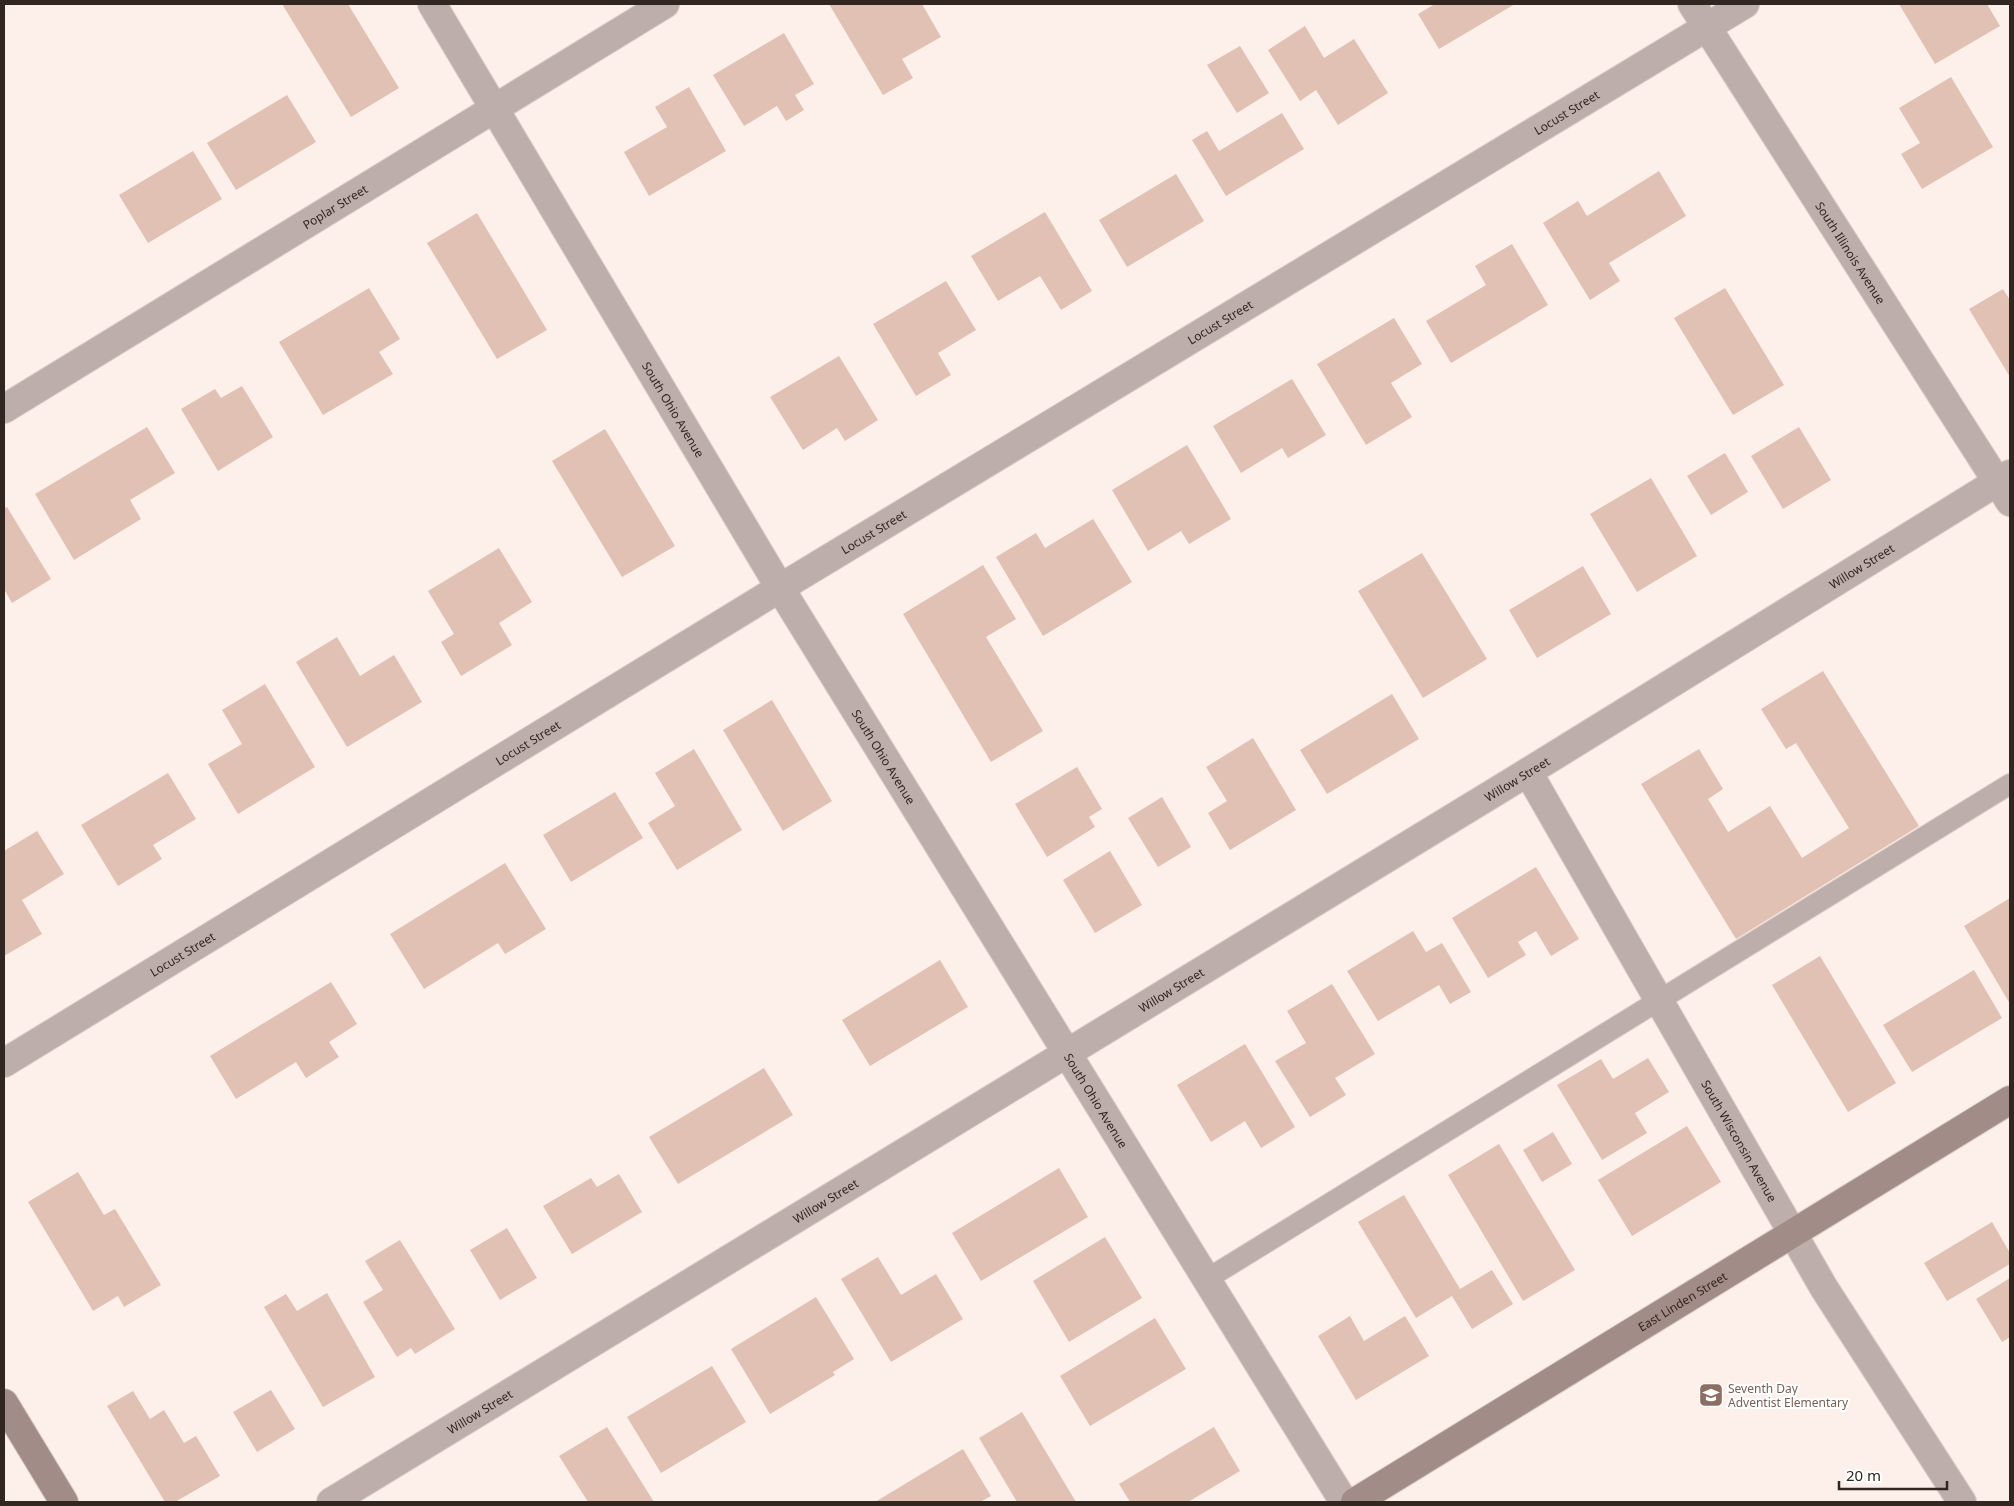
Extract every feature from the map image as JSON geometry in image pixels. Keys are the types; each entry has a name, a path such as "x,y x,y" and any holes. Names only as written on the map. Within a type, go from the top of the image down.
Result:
{"main road":[{"name":"East Linden Street","path":"1355,1502 2010,1100"},
{"path":"4,1402 64,1502"}],"street":[{"name":"South Ohio Avenue","path":"432,4 780,588 1344,1502"},
{"name":"Poplar Street","path":"4,409 494,107 665,4"},
{"name":"South Illinois Avenue","path":"1692,4 2006,486"},
{"name":"Locust Street","path":"4,1063 780,588 1745,4"},
{"name":"Willow Street","path":"331,1502 1528,772 2006,486"},
{"name":"South Wisconsin Avenue","path":"1528,772 1824,1288 1962,1502"}],"lane":[{"path":"1207,1280 2010,784"}],"building":[{"path":"282,4 348,4 399,88 351,117"},
{"path":"829,4 922,4 941,37 902,59 913,78 883,95"},
{"path":"1435,4 1515,4 1439,49 1418,14"},
{"path":"1899,4 1987,4 2000,26 1935,64"},
{"path":"1305,26 1324,58 1354,39 1388,93 1338,125 1316,90 1300,101 1268,50"},
{"path":"784,33 814,84 795,95 804,110 786,121 777,106 744,126 713,75"},
{"path":"1240,46 1269,93 1237,113 1207,65"},
{"path":"1951,77 1993,147 1922,189 1901,154 1920,143 1899,108"},
{"path":"689,87 726,151 649,196 624,152 667,127 655,107"},
{"path":"287,95 316,142 236,190 207,143"},
{"path":"1282,113 1304,149 1226,196 1192,140 1207,131 1219,151"},
{"path":"193,151 222,199 148,243 119,195"},
{"path":"1659,171 1686,216 1609,263 1620,281 1590,300 1543,223 1578,201 1587,216"},
{"path":"1176,174 1204,221 1127,267 1099,220"},
{"path":"1045,212 1092,291 1061,310 1040,276 998,301 971,256"},
{"path":"477,213 547,330 497,359 427,243"},
{"path":"1512,244 1548,305 1451,363 1426,321 1486,285 1475,266"},
{"path":"946,281 976,330 938,353 951,375 916,396 873,324"},
{"path":"369,288 400,339 379,352 393,374 323,415 279,342"},
{"path":"1725,288 1784,385 1733,415 1674,318"},
{"path":"2003,289 2010,300 2010,377 1969,309"},
{"path":"1394,318 1422,364 1391,383 1412,417 1366,445 1317,364"},
{"path":"839,356 878,420 845,441 837,428 803,450 770,397"},
{"path":"1292,379 1326,435 1288,458 1282,448 1241,473 1213,426"},
{"path":"242,386 273,437 218,471 181,409 215,389 221,398"},
{"path":"147,427 175,473 130,500 141,519 74,560 35,494"},
{"path":"1799,427 1831,480 1783,509 1751,456"},
{"path":"605,429 675,546 622,577 552,461"},
{"path":"1187,445 1231,519 1189,544 1181,531 1148,551 1112,490"},
{"path":"1725,453 1748,492 1711,515 1687,476"},
{"path":"1651,478 1697,556 1637,592 1590,514"},
{"path":"7,507 51,579 12,603 4,589 4,508"},
{"path":"1093,519 1132,582 1043,636 996,557 1036,533 1045,548"},
{"path":"499,548 532,602 499,623 512,645 461,676 441,642 454,634 428,591"},
{"path":"1422,553 1487,659 1423,698 1358,591"},
{"path":"983,565 1016,619 986,637 1043,731 991,762 903,614"},
{"path":"1583,566 1611,614 1537,658 1509,610"},
{"path":"337,637 360,676 394,655 422,702 347,747 296,662"},
{"path":"1823,671 1919,826 1736,939 1641,784 1699,749 1723,789 1708,799 1728,832 1770,806 1802,858 1849,828 1796,743 1786,749 1761,709"},
{"path":"265,684 315,767 238,814 208,764 242,744 222,710"},
{"path":"1392,694 1419,739 1327,794 1300,750"},
{"path":"772,700 832,801 783,831 723,730"},
{"path":"1253,738 1296,810 1230,850 1208,813 1227,801 1206,767"},
{"path":"694,749 742,830 677,870 648,823 675,806 655,773"},
{"path":"1077,767 1102,809 1089,817 1095,827 1047,857 1015,804"},
{"path":"168,773 196,819 153,845 162,859 118,886 81,825"},
{"path":"615,792 643,838 571,882 543,835"},
{"path":"1162,797 1191,847 1158,867 1128,818"},
{"path":"37,831 64,874 22,900 42,934 4,956 4,851"},
{"path":"1110,851 1142,905 1095,933 1063,880"},
{"path":"505,863 546,929 505,954 498,943 424,989 390,934"},
{"path":"1536,867 1579,939 1551,956 1536,931 1518,942 1526,955 1488,978 1452,918"},
{"path":"2010,898 2010,1004 1964,926"},
{"path":"1413,931 1426,952 1442,943 1471,992 1450,1004 1439,985 1378,1021 1347,971"},
{"path":"1820,956 1896,1083 1848,1112 1772,985"},
{"path":"940,960 968,1007 870,1066 842,1020"},
{"path":"1974,970 2002,1018 1912,1072 1883,1025"},
{"path":"331,982 357,1024 329,1042 339,1057 306,1078 296,1062 236,1099 210,1056"},
{"path":"1332,984 1375,1054 1335,1078 1346,1095 1310,1117 1275,1061 1306,1043 1287,1011"},
{"path":"1245,1044 1295,1127 1261,1148 1245,1121 1211,1142 1177,1085"},
{"path":"1648,1058 1669,1092 1635,1113 1647,1133 1602,1160 1557,1085 1601,1059 1613,1079"},
{"path":"764,1068 793,1115 678,1184 649,1137"},
{"path":"1687,1126 1721,1182 1632,1236 1598,1180"},
{"path":"1553,1132 1572,1164 1542,1182 1523,1150"},
{"path":"1499,1144 1575,1270 1523,1301 1448,1175"},
{"path":"1059,1168 1088,1217 981,1281 952,1233"},
{"path":"78,1172 104,1215 115,1209 161,1285 124,1307 118,1296 93,1311 28,1202"},
{"path":"619,1174 642,1212 572,1254 543,1206 591,1178 597,1187"},
{"path":"1404,1195 1460,1289 1492,1270 1513,1304 1472,1329 1452,1296 1416,1318 1358,1222"},
{"path":"1992,1222 2010,1253 2010,1264 1947,1301 1924,1263"},
{"path":"507,1228 537,1278 500,1300 470,1250"},
{"path":"1105,1237 1142,1298 1069,1342 1033,1281"},
{"path":"400,1240 455,1329 415,1354 411,1348 397,1357 363,1302 383,1290 365,1261"},
{"path":"878,1257 901,1295 936,1274 963,1319 891,1362 841,1279"},
{"path":"2010,1278 2010,1337 2002,1342 1976,1299"},
{"path":"327,1293 375,1377 323,1407 264,1307 286,1294 297,1311"},
{"path":"816,1297 854,1359 833,1372 835,1375 770,1414 731,1349"},
{"path":"1350,1316 1364,1341 1405,1316 1429,1356 1356,1400 1318,1336"},
{"path":"1155,1318 1186,1369 1090,1426 1060,1376"},
{"path":"712,1366 746,1422 661,1473 627,1417"},
{"path":"271,1390 295,1429 257,1452 233,1412"},
{"path":"133,1391 150,1419 164,1410 184,1443 196,1436 220,1476 175,1502 165,1502 107,1406"},
{"path":"1022,1412 1076,1502 1017,1502 979,1438"},
{"path":"607,1427 654,1502 588,1502 559,1456"},
{"path":"1214,1427 1240,1471 1188,1502 1130,1502 1119,1484"},
{"path":"963,1449 991,1496 980,1502 875,1502"}],"place":[{"name":"Seventh Day Adventist Elementary","path":"1711,1395"}]}
